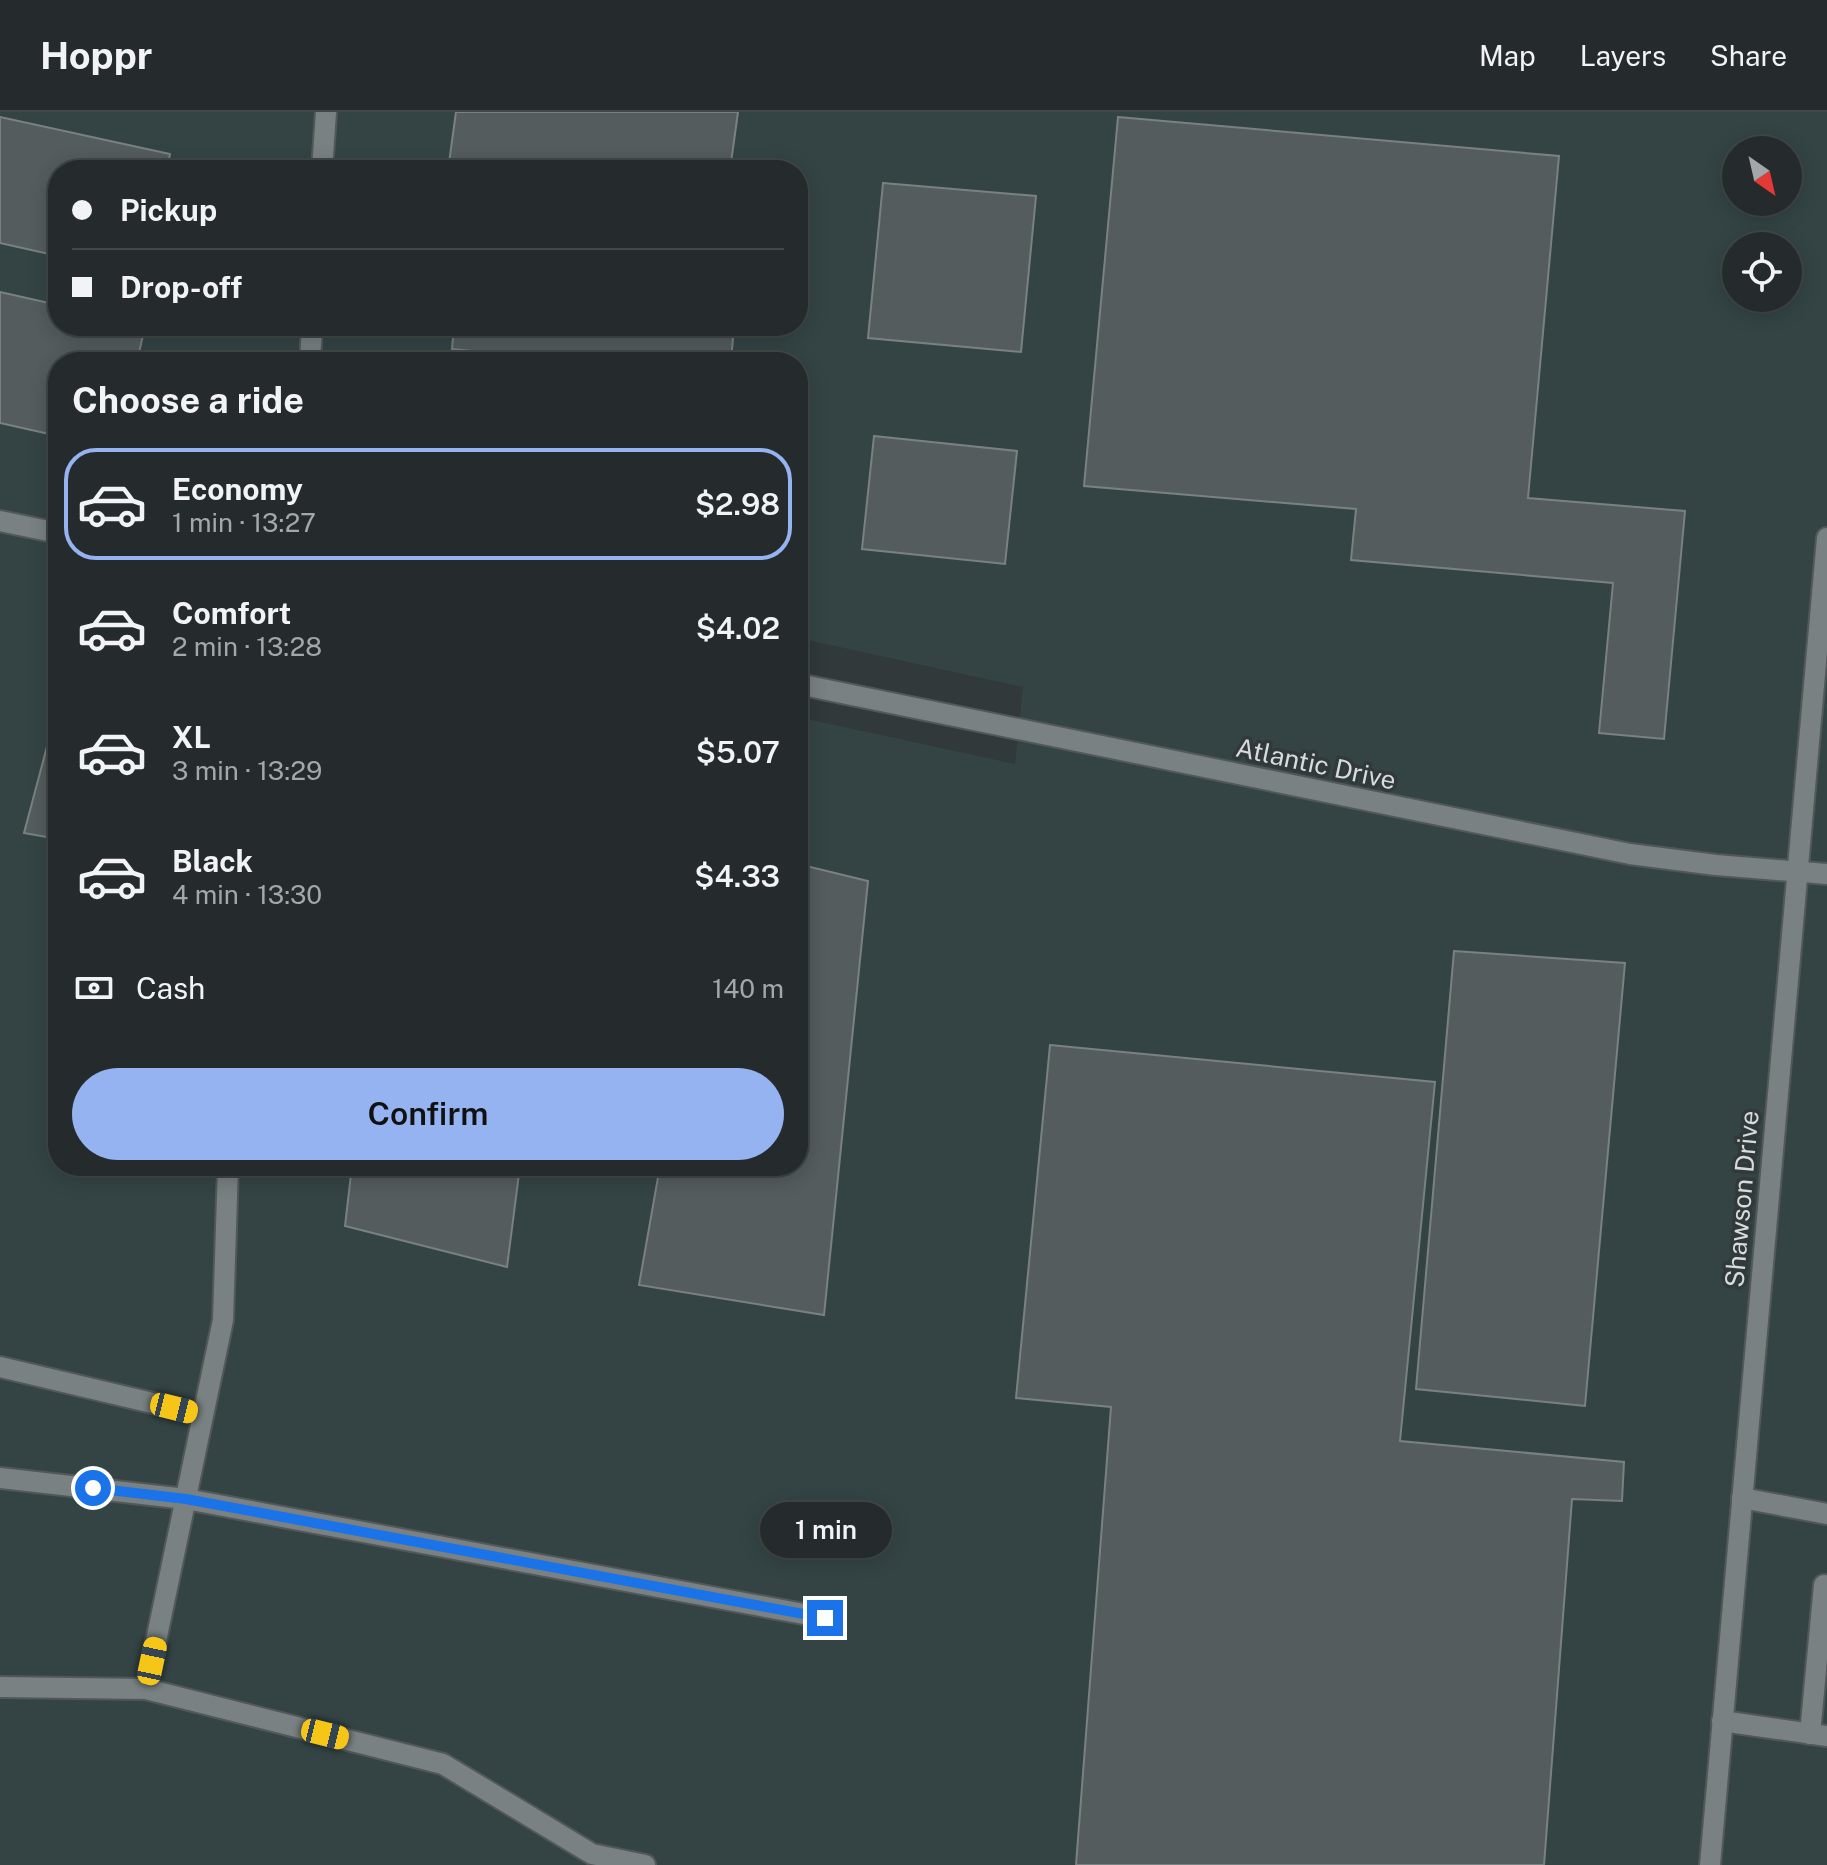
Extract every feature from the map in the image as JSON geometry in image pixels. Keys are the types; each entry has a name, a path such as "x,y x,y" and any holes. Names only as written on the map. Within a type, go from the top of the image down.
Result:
{"street":[{"path":"323,160 326,112"},
{"path":"0,521 48,531"},
{"name":"Shawson Drive","path":"1710,1865 1827,538"},
{"name":"Atlantic Drive","path":"808,686 1630,854 1827,874"},
{"path":"146,1689 223,1320 228,1176"},
{"path":"0,1367 203,1415"},
{"path":"0,1478 186,1499 825,1618"},
{"path":"1742,1498 1827,1514"},
{"path":"1722,1721 1818,1735 1824,1585"},
{"path":"0,1687 146,1689 443,1764 594,1859 645,1865"}],"shaded area":[{"path":"0,112 1827,112 1827,1865 0,1865"}],"building":[{"path":"456,112 738,112 731,160 449,160"},
{"path":"0,117 170,154 169,160 48,160 48,254 0,243"},
{"path":"1118,117 1559,156 1528,498 1685,511 1664,739 1599,733 1613,583 1351,560 1356,509 1084,486"},
{"path":"883,183 1036,196 1021,352 868,338"},
{"path":"0,292 48,303 48,336 143,336 139,352 48,352 48,434 0,423"},
{"path":"453,336 733,336 732,352 484,352 452,349"},
{"path":"874,436 1017,451 1005,564 862,549"},
{"path":"48,743 48,837 24,833"},
{"path":"808,866 868,881 824,1315 639,1285 658,1176 808,1176"},
{"path":"1454,951 1625,963 1585,1406 1416,1389"},
{"path":"1050,1045 1435,1082 1400,1441 1624,1462 1622,1501 1572,1499 1544,1865 1076,1865 1111,1407 1016,1398"},
{"path":"351,1176 519,1176 507,1267 345,1226"}],"route":[{"path":"93,1488 186,1499 825,1618"}]}
